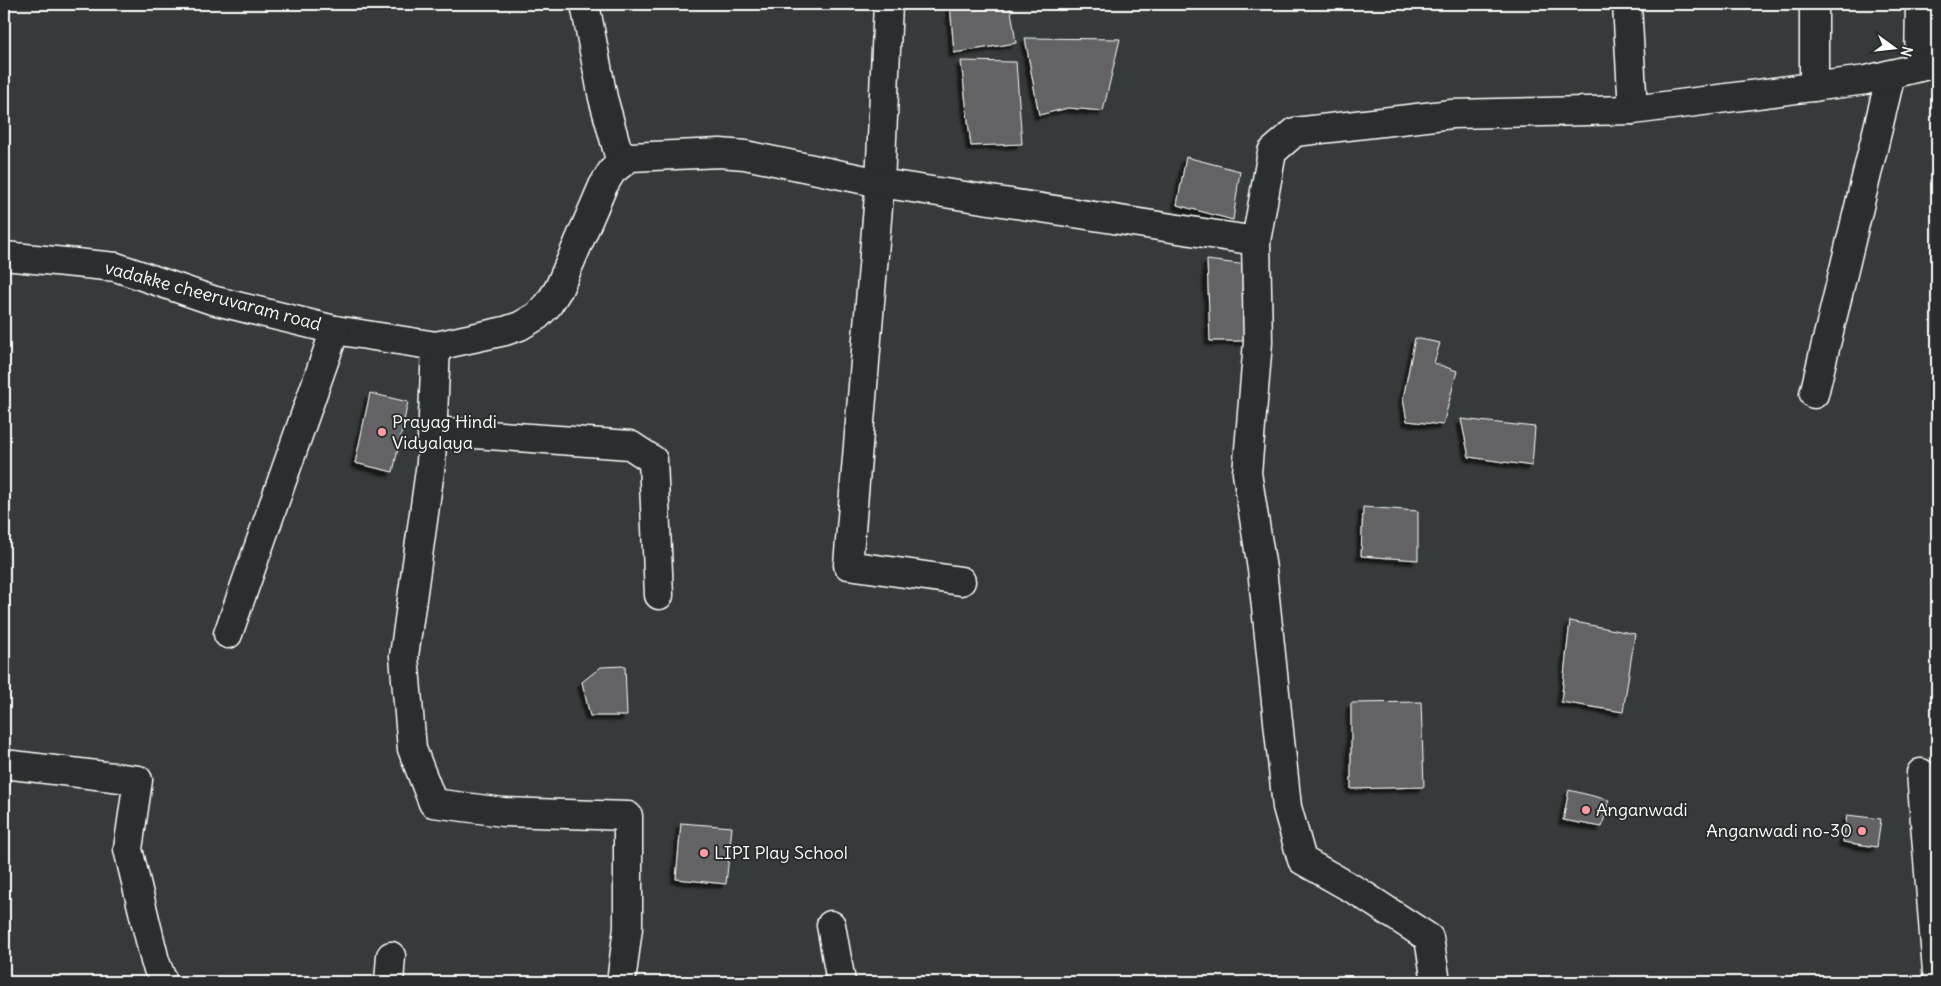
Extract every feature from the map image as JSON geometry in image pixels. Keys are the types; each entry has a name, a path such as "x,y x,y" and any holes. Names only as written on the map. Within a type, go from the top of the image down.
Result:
{"street":[{"path":"585,4 603,98 621,163"},
{"path":"888,4 880,183 848,565 961,581"},
{"path":"1627,4 1633,110"},
{"path":"1814,4 1814,87"},
{"path":"1436,982 1429,938 1360,893 1302,860 1287,807 1262,569 1247,473 1258,342 1256,241 1272,152 1295,132 1452,114 1633,110 1866,80 1928,65 1920,4"},
{"path":"1814,394 1891,74"},
{"path":"621,982 628,928 628,816 503,812 433,803 412,749 404,656 431,463 436,346 505,331 520,326 537,316 559,288 603,186 612,172 630,157 720,153 745,155 880,183 1256,241"},
{"name":"vadakke cheeruvaram road","path":"4,256 116,267 212,300 335,330 436,346"},
{"path":"228,634 335,330"},
{"path":"432,431 630,445 653,460 659,595"},
{"path":"4,764 138,780 128,850 155,961 163,982"},
{"path":"1921,773 1937,971"},
{"path":"831,925 841,982"}],"building":[{"path":"950,4 1010,4 1016,43 954,53"},
{"path":"1025,38 1120,39 1103,111 1068,108 1039,115"},
{"path":"961,61 1016,62 1022,144 971,146"},
{"path":"1186,157 1240,171 1233,220 1177,205"},
{"path":"1207,260 1247,265 1248,341 1210,341"},
{"path":"1415,338 1440,343 1434,363 1457,371 1443,425 1407,421 1403,399"},
{"name":"Prayag Hindi Vidyalaya","path":"370,393 408,402 393,472 355,463"},
{"path":"1461,419 1535,427 1532,466 1469,457"},
{"path":"1363,507 1418,511 1418,560 1361,556"},
{"path":"1570,621 1635,634 1623,712 1561,702"},
{"path":"625,666 627,716 590,716 582,682 601,667"},
{"path":"1421,702 1424,787 1351,789 1351,703"},
{"name":"Anganwadi","path":"1569,790 1609,800 1602,827 1563,820"},
{"name":"Anganwadi no-30","path":"1847,815 1881,819 1877,847 1843,842"},
{"name":"LIPI Play School","path":"681,823 732,827 726,884 676,879"},
{"path":"1533,978 1533,982 1499,982"}],"place":[{"name":"Prayag Hindi Vidyalaya","path":"382,432"},
{"name":"Anganwadi","path":"1586,810"},
{"name":"Anganwadi no-30","path":"1862,831"},
{"name":"LIPI Play School","path":"704,853"}]}
